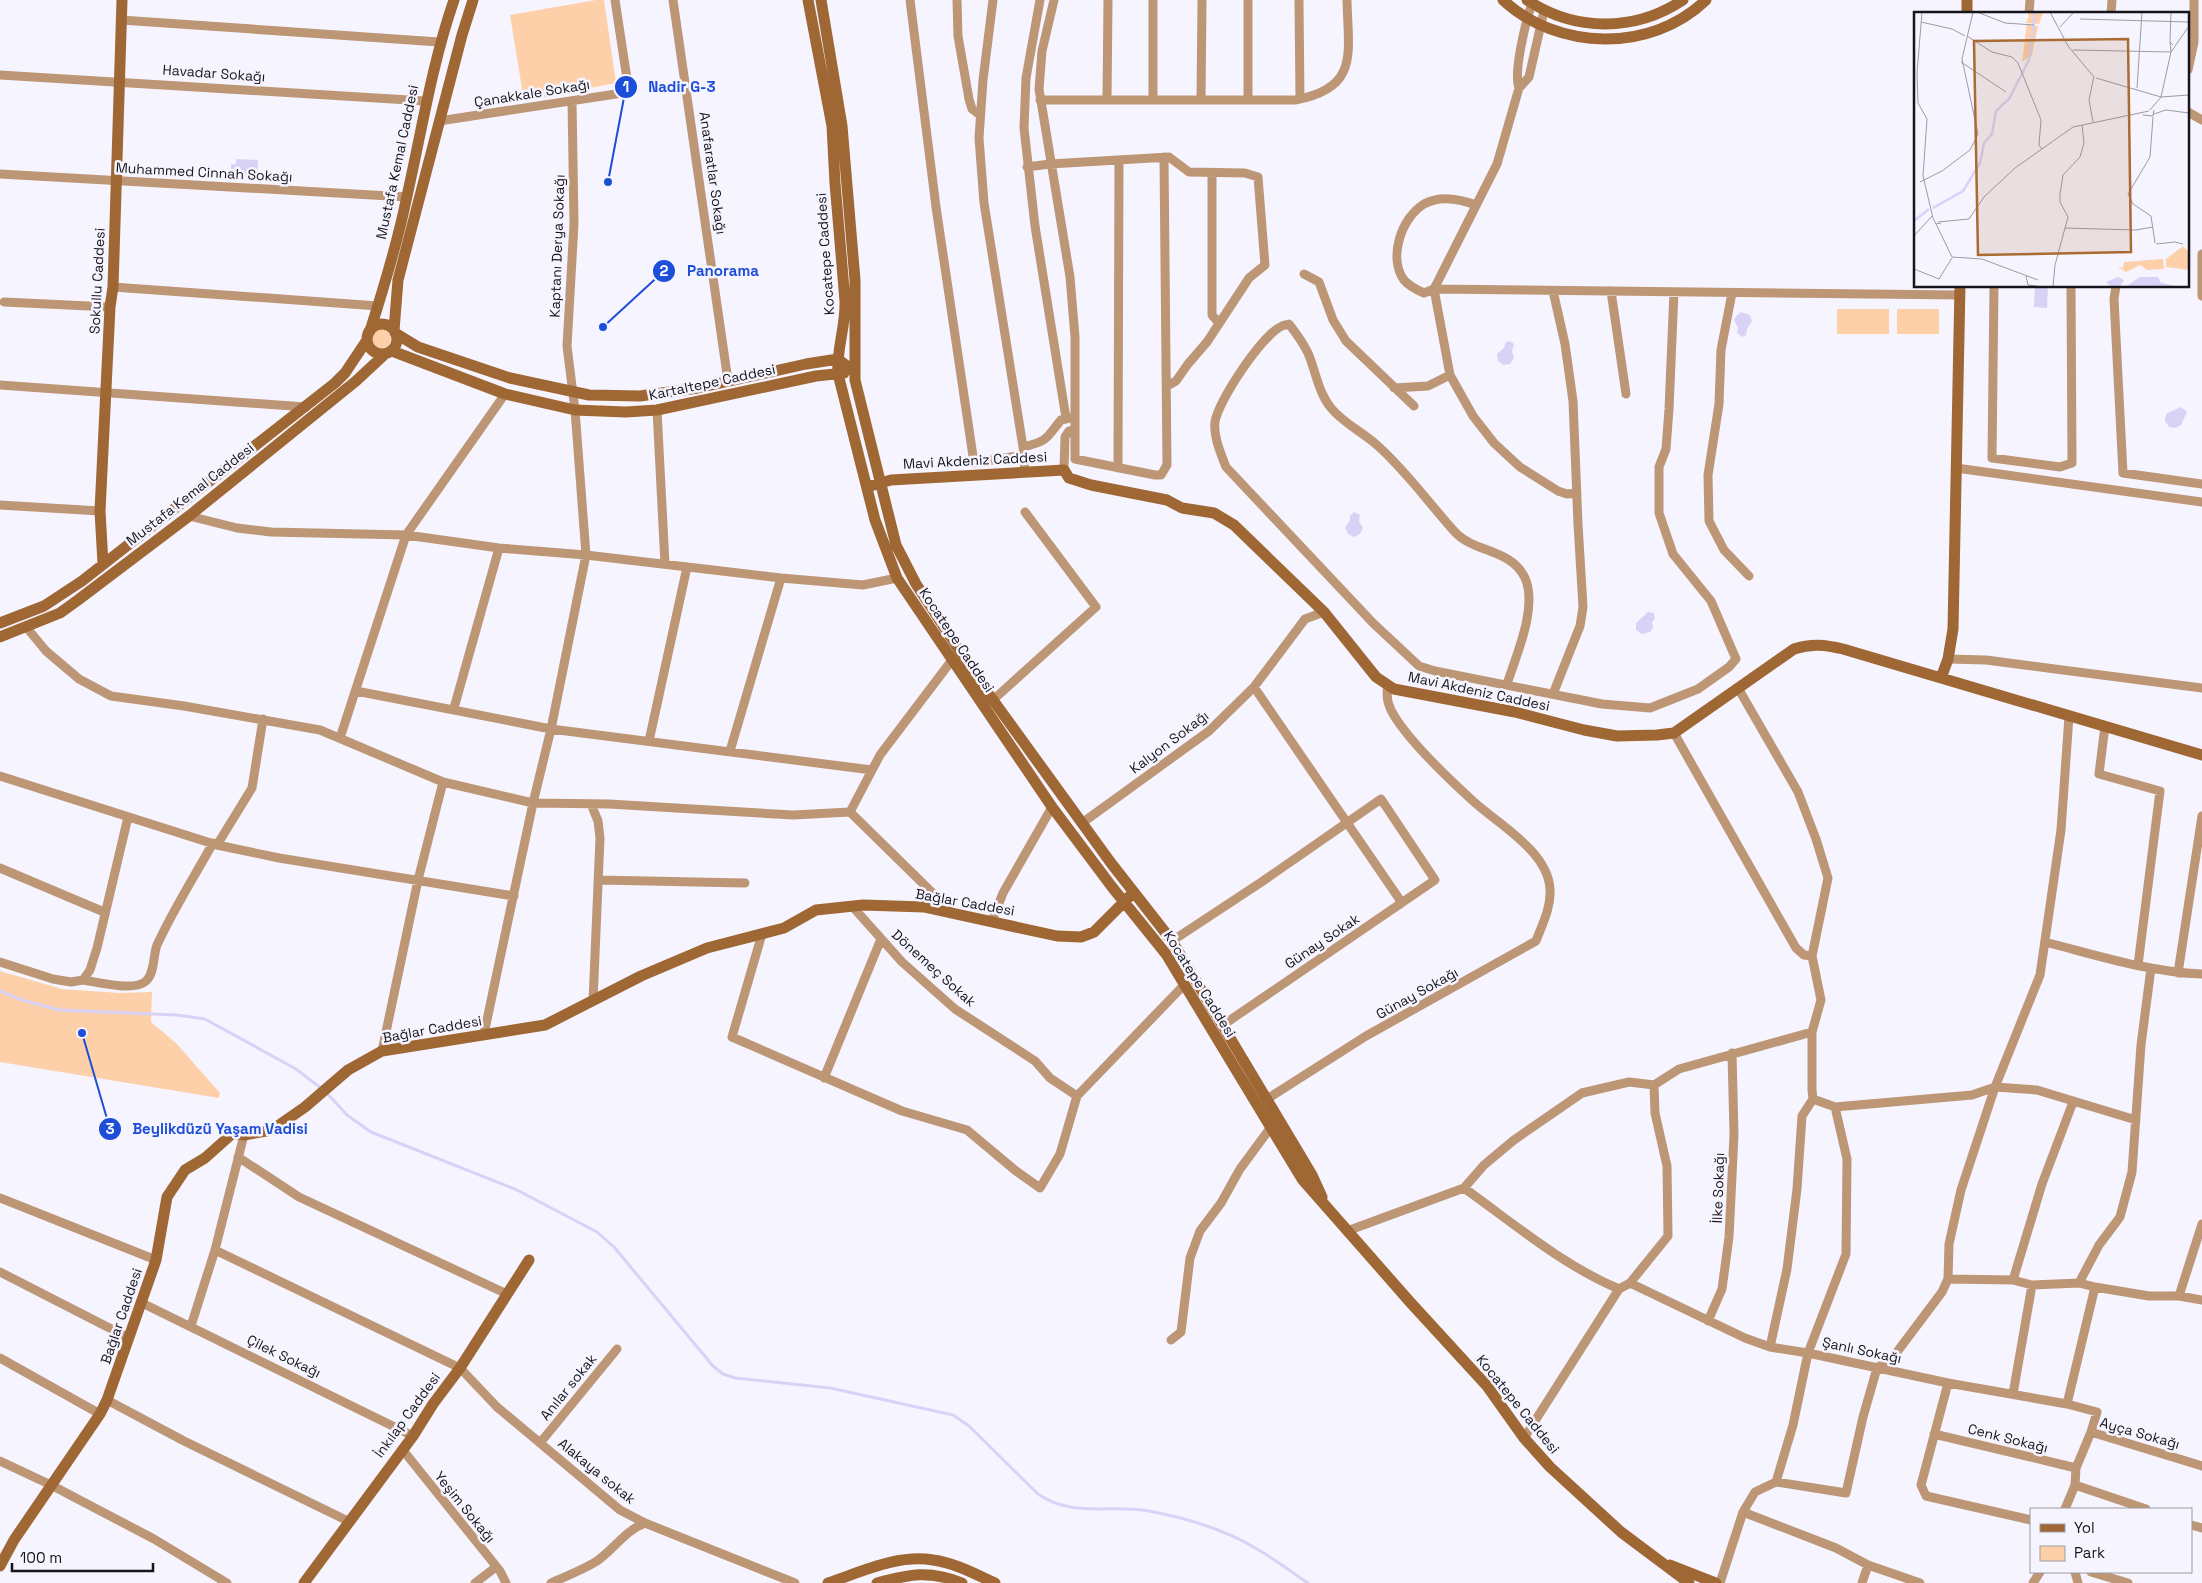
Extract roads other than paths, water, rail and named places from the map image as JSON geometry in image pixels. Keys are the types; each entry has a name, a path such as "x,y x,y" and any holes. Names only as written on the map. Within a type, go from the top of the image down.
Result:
{"main road":[{"name":"Sokullu Caddesi","path":"103,564 100,511 110,307 113,286 122,0"},
{"name":"Mustafa Kemal Caddesi","path":"0,623 30,613 57,599 306,407 346,373 368,336 378,306 407,197 425,101 440,42 454,0"},
{"name":"Mustafa Kemal Caddesi","path":"395,332 398,280 462,34 473,0"},
{"name":"Kocatepe Caddesi","path":"808,0 832,126 845,302 844,330 838,359 838,374 881,538 897,578 1052,807 1124,903 1158,943 1302,1179 1347,1232 1487,1386 1524,1438 1550,1467 1601,1515 1689,1583"},
{"name":"Kocatepe Caddesi","path":"821,0 842,126 855,280 855,372 858,394 896,545 906,567 954,642 1133,893 1172,941 1312,1175 1326,1205"},
{"path":"1504,0 1527,18 1565,34 1590,39 1630,38 1675,22 1688,15 1706,0"},
{"path":"1530,2 1544,11 1576,22 1616,24 1654,16 1683,0"},
{"path":"1941,678 1948,659 1953,628 1960,291"},
{"path":"382,324 391,327 395,332 396,344 388,352 374,352 368,336 377,325 382,324"},
{"name":"Kartaltepe Caddesi","path":"395,332 418,347 510,378 589,395 640,396 698,388 728,380 838,359"},
{"name":"Mustafa Kemal Caddesi","path":"0,637 27,628 60,613 78,600 189,516 356,381 388,352"},
{"name":"Kartaltepe Caddesi","path":"388,352 505,394 575,410 626,412 657,410 816,376 855,372"},
{"path":"838,359 855,372"},
{"name":"Mavi Akdeniz Caddesi","path":"867,487 881,482 1025,471 1064,470 1069,478 1167,500 1182,508 1198,512 1214,513 1234,525 1324,612 1376,677 1394,689 1515,712 1584,730 1617,736 1674,733"},
{"path":"1674,733 1794,649 1807,644 1823,644 2202,755"},
{"name":"Bağlar Caddesi","path":"0,1566 14,1540 100,1414 107,1400 156,1260 167,1197 185,1170 205,1158 233,1133 244,1135 272,1130 305,1107 338,1077 382,1051 545,1025 641,976 707,948 784,928 816,910 852,906 924,908 1057,936 1081,937 1094,932 1133,893"},
{"name":"İnkılap Caddesi","path":"304,1583 348,1521 413,1436 433,1404 460,1368 529,1260"},
{"path":"828,1583 910,1558 951,1564 995,1583"},
{"name":"Kocatepe Caddesi","path":"1661,1562 1716,1583"},
{"path":"877,1583 908,1574 938,1575 962,1583"}],"street":[{"name":"Çanakkale Sokağı","path":"439,121 629,92 615,0"},
{"name":"Anafaratlar Sokağı","path":"673,0 728,380"},
{"path":"910,0 936,207 974,463 1023,451 1046,439 1061,420 1070,419"},
{"path":"957,0 958,36 969,99 972,109 980,115"},
{"path":"993,0 979,138 984,203 1025,471"},
{"path":"1040,0 1026,78 1024,128 1027,167 1070,419 1075,430 1075,459 1155,475 1165,471 1166,465 1164,157"},
{"path":"1054,0 1042,51 1039,89 1070,277 1075,337 1070,419"},
{"path":"1107,99 1108,0"},
{"path":"1153,0 1153,99"},
{"path":"1201,100 1202,0"},
{"path":"1248,0 1248,100"},
{"path":"1300,0 1300,99"},
{"path":"1040,100 1300,99 1327,91 1338,82 1345,70 1348,59 1347,0"},
{"path":"2190,61 2194,42 2194,0"},
{"path":"1519,88 1516,76 1530,2"},
{"path":"1544,11 1529,77 1519,88 1497,164 1434,289 1450,375 1473,416 1494,443 1520,467 1558,490 1567,494 1577,493"},
{"path":"122,20 440,42"},
{"name":"Havadar Sokağı","path":"0,74 425,101"},
{"name":"Kaptanı Derya Sokağı","path":"484,1034 533,803 551,729 586,555 575,410 567,346 574,224 572,101"},
{"path":"2190,113 2202,120"},
{"path":"1027,167 1164,157 1174,160 1188,172 1245,173 1258,177 1265,265 1249,278 1207,342 1188,364 1176,382 1166,386"},
{"path":"1118,468 1120,160"},
{"path":"1212,173 1212,315 1219,323"},
{"name":"Muhammed Cinnah Sokağı","path":"0,174 407,197"},
{"path":"1476,205 1460,199 1443,199 1424,204 1411,215 1397,247 1397,263 1404,280 1424,293 1434,289 1732,293 1960,291"},
{"path":"2202,254 2202,296"},
{"path":"1304,274 1319,282 1333,320 1346,341 1414,406"},
{"path":"113,286 378,306"},
{"path":"1994,288 1992,458 2060,467 2072,463 2071,288"},
{"path":"2116,288 2114,298 2123,473 2202,484"},
{"path":"1553,290 1565,344 1573,401 1583,607 1580,626 1553,694"},
{"path":"1611,291 1626,394"},
{"path":"1507,684 1529,609 1524,578 1506,557 1477,548 1456,533 1398,464 1358,430 1341,420 1330,407 1318,387 1308,353 1289,324 1282,326 1260,347 1220,405 1214,424 1219,450 1226,467 1373,623 1419,666 1435,671 1602,704 1650,708 1698,688 1730,667 1736,659 1711,601 1673,554 1659,513 1659,467 1666,449 1674,292"},
{"path":"1732,293 1721,350 1719,404 1708,476 1707,496 1709,521 1724,550 1749,576"},
{"path":"4,302 110,307"},
{"path":"1394,388 1428,386 1450,375"},
{"path":"0,385 106,391 306,407"},
{"path":"340,738 406,536 505,394"},
{"path":"657,410 665,564"},
{"path":"1064,470 1065,437 1069,431 1075,430"},
{"path":"1956,468 2202,502"},
{"path":"0,505 100,511"},
{"path":"994,699 1096,608 1025,512"},
{"path":"189,516 236,528 271,532 406,536 499,548 586,555 782,578 863,585 897,578"},
{"path":"454,708 499,548"},
{"path":"649,742 687,567"},
{"path":"730,752 782,578"},
{"name":"Kalyon Sokağı","path":"1082,823 1210,731 1254,687 1305,619 1324,612"},
{"path":"27,628 46,651 79,679 111,696 263,719 320,730 443,782 533,803 793,814 850,812 953,913"},
{"path":"1948,659 1986,660 2202,688"},
{"path":"850,812 880,755 952,660"},
{"name":"Günay Sokağı","path":"1267,1099 1366,1036 1536,941 1546,917 1550,890 1543,866 1532,851 1472,800 1415,742 1392,711 1386,696 1388,685"},
{"path":"1254,687 1400,900 1399,905"},
{"path":"1738,688 1798,792 1816,839 1828,878 1812,956 1821,1000 1812,1032 1813,1100 1802,1116 1797,1189 1787,1269 1770,1347"},
{"path":"356,691 454,708 551,729 872,770"},
{"path":"1720,1583 1743,1512 1755,1492 1776,1482 1846,1493 1863,1417 1877,1368 1894,1356 1942,1292 1948,1279 1950,1244 1961,1190 1995,1087 2040,975 2061,830 2069,716"},
{"path":"0,962 71,982 83,980 119,986 137,986 147,980 151,973 154,952 164,930 215,844 252,788 263,719"},
{"path":"2105,726 2099,774 2160,791 2138,965"},
{"path":"1674,733 1796,948 1804,955 1812,956"},
{"path":"0,776 215,844 279,858 514,896"},
{"path":"382,1051 418,880 443,782"},
{"name":"Günay Sokak","path":"1223,1025 1436,880 1380,799 1346,823"},
{"path":"591,804 598,821 600,838 593,1001"},
{"path":"992,921 1003,893 1052,807"},
{"path":"2178,973 2202,816"},
{"path":"83,980 90,970 128,817"},
{"path":"1172,941 1346,823"},
{"path":"0,868 104,912"},
{"path":"598,880 745,882"},
{"name":"Dönemeç Sokak","path":"852,906 902,962 955,1009 1035,1061 1050,1078 1077,1096"},
{"path":"762,934 732,1037 902,1110 967,1130 1016,1171 1040,1188 1060,1154 1077,1096 1184,985"},
{"path":"824,1078 881,939"},
{"path":"2045,942 2151,968 2178,973 2202,974"},
{"path":"2079,1283 2099,1245 2120,1217 2132,1172 2141,1045 2151,968"},
{"path":"1347,1232 1464,1188 1484,1165 1514,1140 1582,1093 1629,1082 1654,1084 1679,1069 1812,1032"},
{"name":"İlke Sokağı","path":"1708,1321 1722,1289 1730,1237 1734,1135 1732,1054"},
{"path":"1524,1438 1618,1289 1630,1283 1668,1236 1667,1166 1655,1114 1654,1084"},
{"path":"1813,1100 1835,1107 1972,1095 1995,1087 2037,1090 2136,1120"},
{"path":"2013,1280 2042,1184 2073,1102"},
{"path":"1776,1482 1793,1425 1808,1353 1846,1254 1848,1159 1835,1107"},
{"path":"1171,1340 1180,1332 1190,1258 1200,1231 1221,1203 1240,1169 1271,1127"},
{"path":"191,1326 215,1250 244,1135"},
{"path":"238,1158 299,1197 507,1294"},
{"path":"1464,1188 1528,1236 1601,1282 1618,1289"},
{"path":"0,1198 156,1260"},
{"path":"2179,1296 2202,1224"},
{"path":"215,1250 460,1368"},
{"path":"0,1272 129,1338"},
{"path":"1948,1279 2013,1280 2032,1285 2079,1283 2150,1296 2179,1296 2202,1300"},
{"name":"Şanlı Sokağı","path":"1630,1283 1745,1338 1770,1347 2067,1404 2097,1412 2091,1432"},
{"path":"2013,1394 2032,1285"},
{"path":"2067,1404 2095,1287"},
{"name":"Çilek Sokağı","path":"142,1303 413,1436"},
{"name":"Anılar sokak","path":"540,1443 617,1349"},
{"path":"0,1358 100,1414"},
{"name":"Alakaya sokak","path":"460,1368 497,1407 620,1510 795,1583"},
{"path":"1948,1382 1921,1485 1926,1496 2030,1520"},
{"path":"107,1400 184,1441 348,1521"},
{"name":"Ayça Sokağı","path":"2065,1508 2075,1485 2076,1468 2091,1432 2202,1466"},
{"name":"Cenk Sokağı","path":"1934,1434 2076,1468"},
{"name":"Yeşim Sokağı","path":"402,1449 506,1583"},
{"path":"0,1461 51,1485 154,1539 227,1583"},
{"path":"2075,1485 2143,1508"},
{"path":"1743,1512 1836,1548 1868,1565 1920,1583"},
{"path":"551,1583 596,1561 624,1538 632,1528 645,1522"},
{"path":"1862,1583 1868,1565"},
{"path":"474,1583 496,1568"},
{"path":"2094,1573 2128,1583"}],"waterway":[{"path":"0,991 22,1000 59,1010 177,1015 205,1019 296,1069 321,1088"},
{"path":"326,1092 347,1115 371,1132 517,1190 597,1232 614,1247 713,1366 723,1374 735,1378 830,1388 953,1415 969,1426 1038,1494 1051,1501 1064,1506 1078,1508 1135,1509 1177,1517 1245,1542 1308,1583"}],"place":[{"name":"Nadir G-3","path":"608,182"},
{"name":"Panorama","path":"603,327"},
{"name":"Beylikdüzü Yaşam Vadisi","path":"82,1033"}]}
